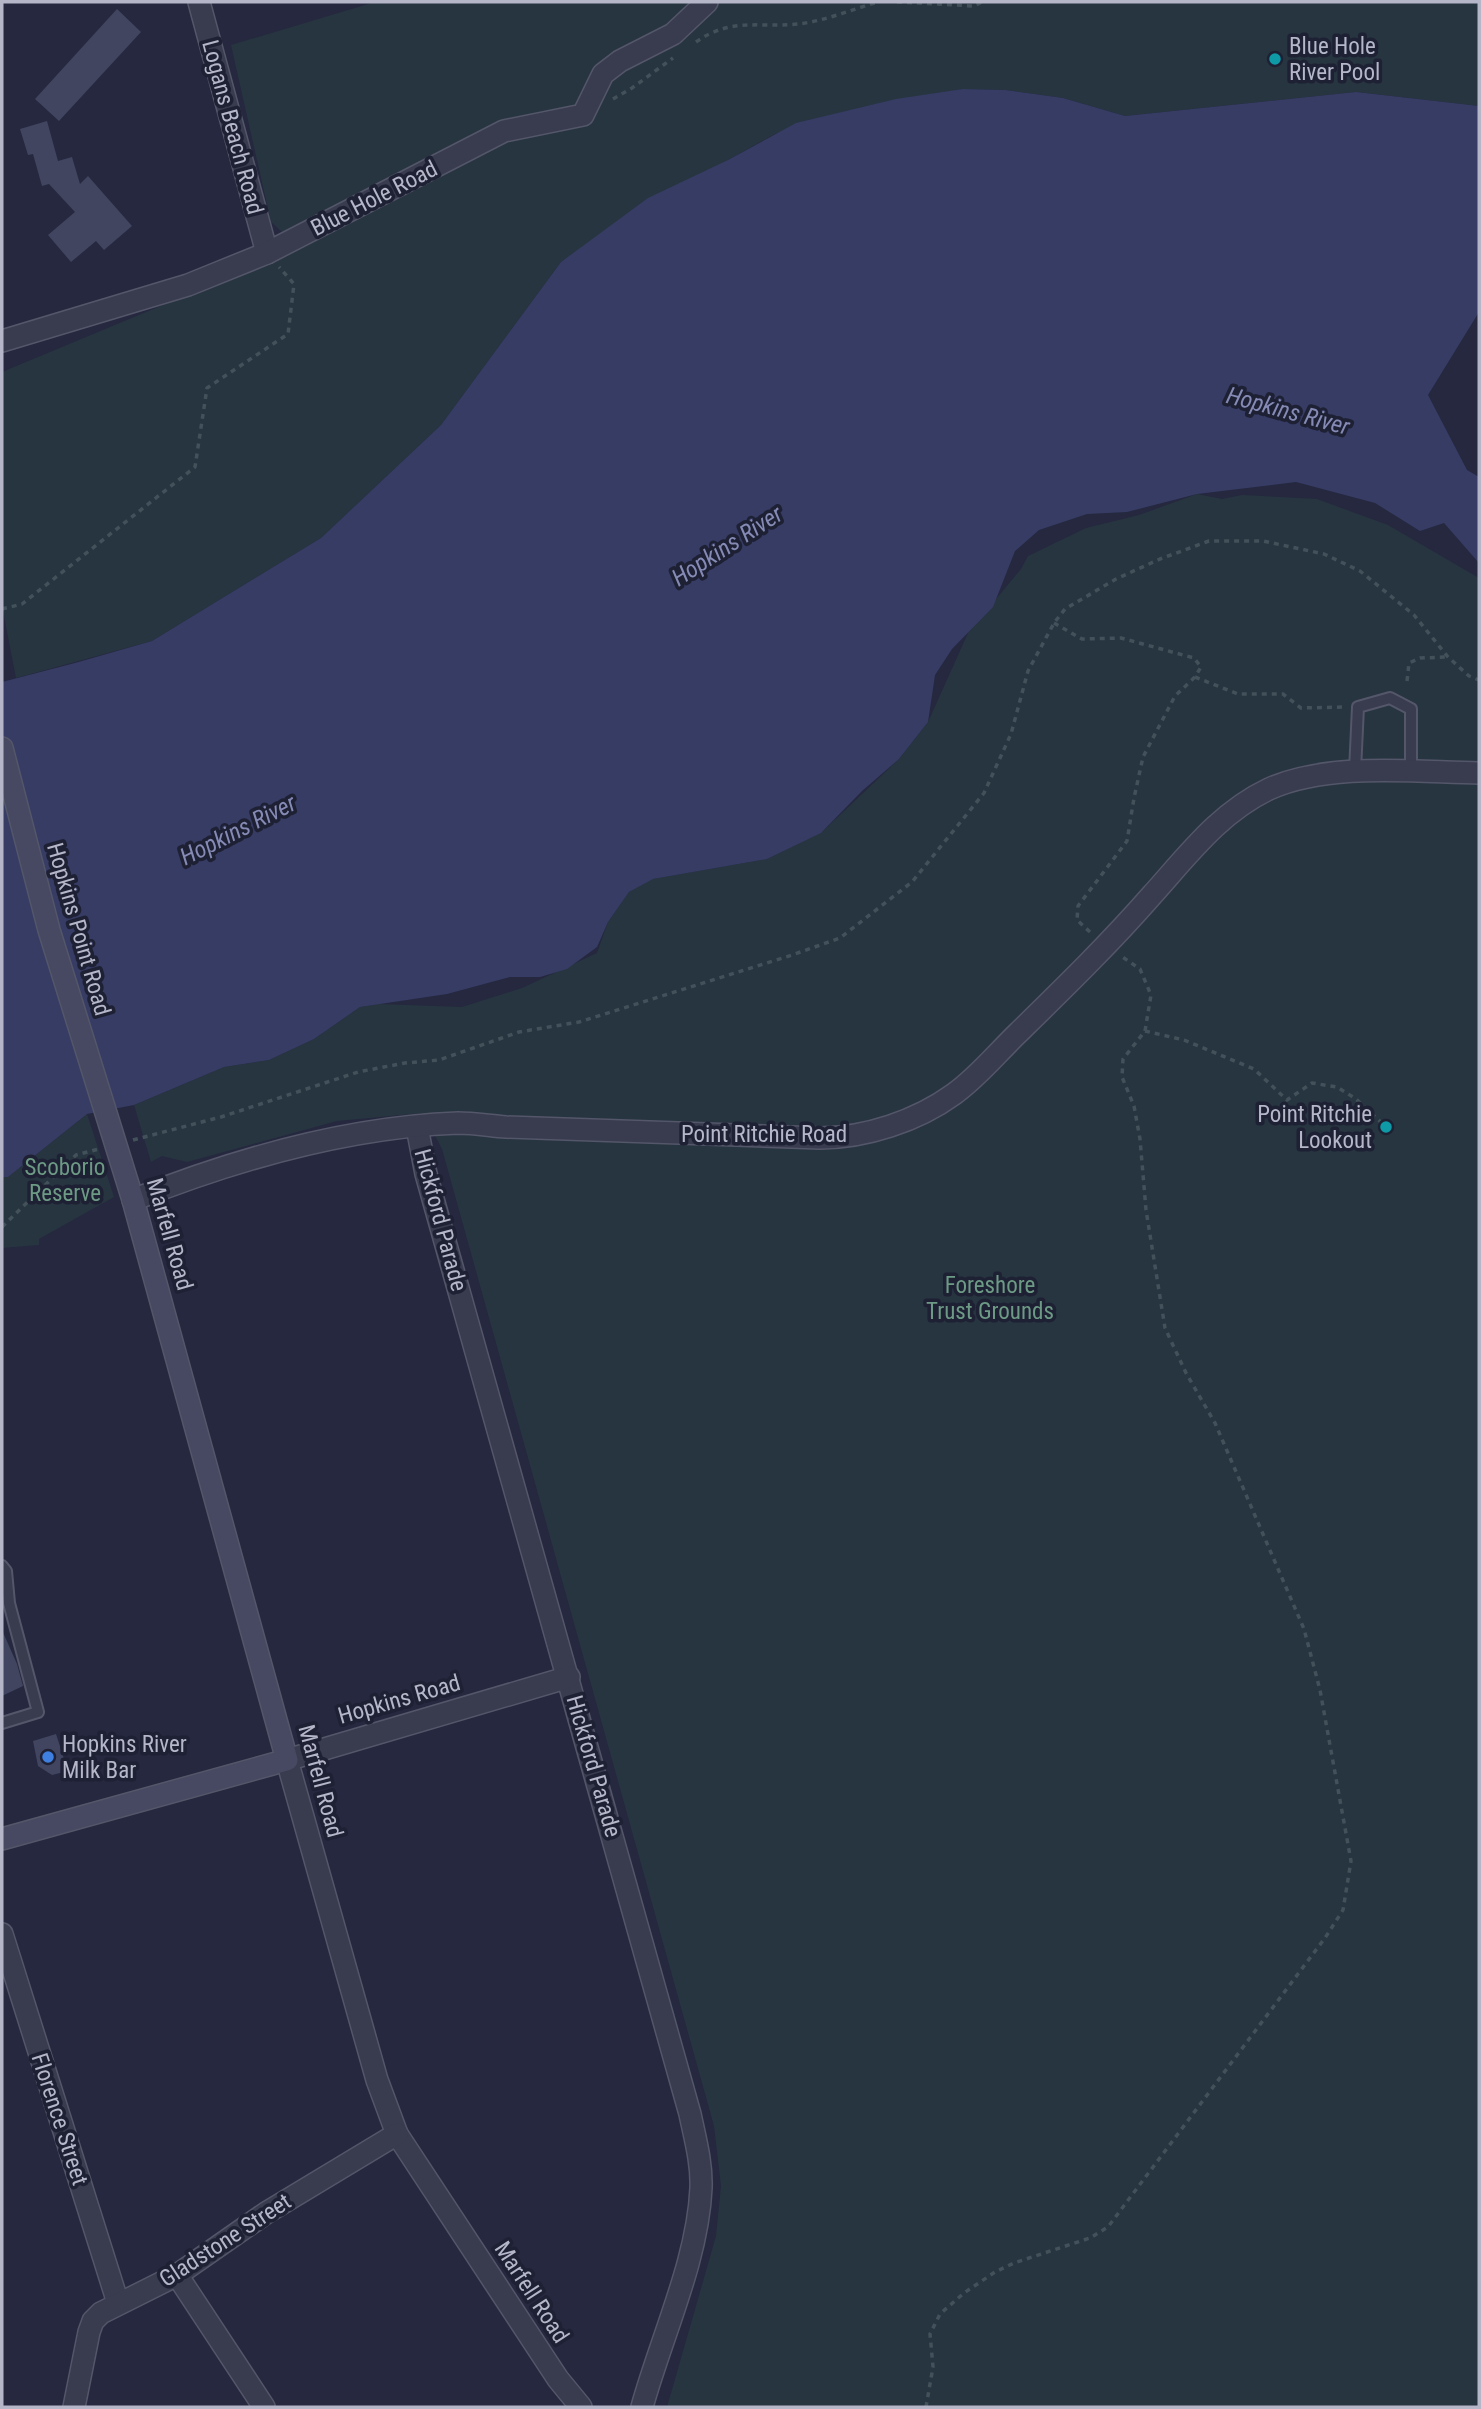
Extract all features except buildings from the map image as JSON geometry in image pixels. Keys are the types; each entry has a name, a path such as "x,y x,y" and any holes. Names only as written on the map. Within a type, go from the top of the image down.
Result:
{"street":[{"name":"Logans Beach Road","path":"199,2 267,253"},
{"path":"583,115 603,74 620,61 673,34 707,2"},
{"name":"Blue Hole Road","path":"2,341 188,285 267,253 504,131 583,115"},
{"name":"Hopkins Point Road","path":"2,748 50,930 109,1123"},
{"name":"Point Ritchie Road","path":"133,1200 272,1153 388,1129 461,1123 506,1128 832,1138 871,1131 905,1120 954,1094 1106,946 1220,820 1237,808 1271,789 1299,779 1355,771 1479,773"},
{"name":"Marfell Road","path":"109,1123 133,1200 377,2080 397,2134 558,2379 582,2407"},
{"name":"Hickford Parade","path":"417,1127 426,1174 569,1677 690,2113 700,2161 701,2189 690,2256 642,2407"},
{"name":"Hopkins Road","path":"2,1839 287,1760 569,1677"},
{"name":"Florence Street","path":"2,1934 118,2303"},
{"name":"Gladstone Street","path":"74,2407 93,2321 101,2313 177,2275 267,2213 397,2134"},
{"path":"177,2275 264,2407"}],"lane":[{"path":"1355,771 1358,707 1390,698 1411,709 1411,772"},
{"path":"2,1566 6,1572 9,1603 38,1712 2,1723"}],"path":[{"path":"691,45 711,31 744,24 799,24 877,2"},
{"path":"897,2 974,6 982,2"},
{"path":"583,115 632,89 681,52"},
{"path":"2,609 22,604 195,467 207,388 288,334 294,284 267,253"},
{"path":"2,1227 76,1155 221,1117 358,1072 439,1060 519,1032 579,1022 839,938 912,882 984,793 1012,734 1028,671 1054,623 1065,609 1116,579 1160,559 1209,541 1263,541 1324,554 1360,571 1414,615 1448,657 1469,676 1479,680"},
{"path":"926,2407 933,2367 930,2334 940,2314 964,2293 995,2272 1090,2238 1108,2227 1325,1938 1343,1910 1351,1861 1320,1690 1304,1629 1215,1423 1186,1373 1166,1328 1146,1210 1140,1139 1134,1106 1122,1077 1123,1059 1145,1031 1151,995 1140,969 1106,946 1077,920 1078,906 1127,841 1133,798 1143,757 1175,696 1195,677 1201,667 1194,658 1121,638 1082,639 1054,623"},
{"path":"1407,681 1409,663 1420,659 1448,657"},
{"path":"1195,677 1238,694 1283,694 1301,708 1358,707"},
{"path":"1145,1031 1184,1040 1254,1069 1287,1100 1312,1083 1337,1087 1356,1099 1386,1127"}],"green space":[{"path":"375,2 1479,2 1479,106 1356,92 1125,116 1063,98 1005,90 963,89 775,134 561,262 441,425 321,538 152,641 16,678 2,606 2,372 300,248 271,222 231,45"},
{"name":"Foreshore Trust Grounds","path":"1197,494 1222,499 1242,495 1317,499 1388,525 1479,578 1479,2407 667,2407 716,2236 721,2186 714,2126 442,1149 423,1113 337,1121 187,1162 162,1156 151,1162 134,1105 224,1067 269,1060 314,1039 360,1007 379,1004 462,1007 522,988 597,953 608,922 629,892 652,879 767,859 822,832 899,759 928,722 968,633 1021,569 1028,556 1086,528 1139,515"},
{"name":"Scoborio Reserve","path":"87,1114 114,1197 39,1239 39,1245 2,1248 2,1177 8,1177"}],"water":[{"name":"Hopkins River","path":"963,89 1005,90 1063,98 1125,116 1356,92 1479,106 1479,312 1428,395 1467,470 1479,477 1479,563 1444,523 1420,531 1375,503 1296,482 1197,494 1127,512 1087,514 1039,530 1015,551 993,607 952,649 935,675 928,722 899,759 862,791 821,833 767,859 653,879 629,892 608,922 597,947 567,969 540,977 510,977 447,994 360,1007 314,1039 269,1060 224,1067 134,1105 87,1114 8,1177 2,1177 2,682 152,641 321,538 441,425 561,262 648,198 728,160 796,123 896,99"}],"place":[{"name":"Blue Hole River Pool","path":"1275,59"},
{"name":"Point Ritchie Lookout","path":"1386,1127"},
{"name":"Hopkins River Milk Bar","path":"48,1757"}]}
